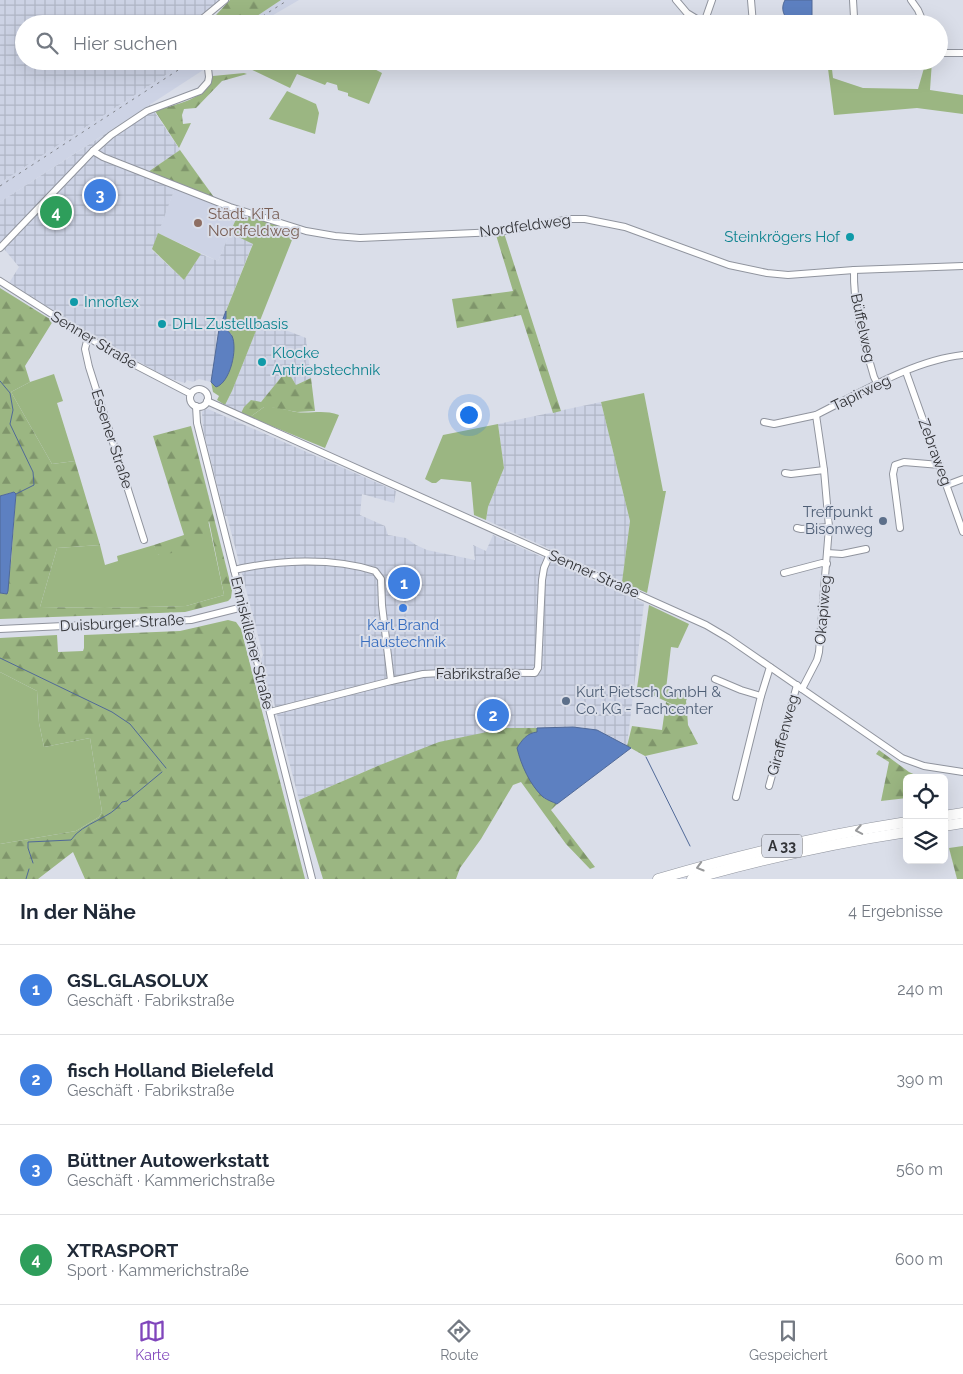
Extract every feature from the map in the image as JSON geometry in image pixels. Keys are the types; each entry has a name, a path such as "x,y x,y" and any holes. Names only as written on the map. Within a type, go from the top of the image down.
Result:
{"highway":[{"path":"948,815 963,813"},
{"name":"A 33","path":"658,879 818,838 903,823"},
{"path":"948,825 963,823"},
{"name":"A 33","path":"692,879 769,859 903,833"}],"street":[{"path":"207,15 225,0"},
{"path":"676,0 691,15"},
{"path":"708,15 712,0"},
{"path":"752,0 753,15"},
{"path":"854,0 854,15"},
{"path":"911,0 920,15"},
{"path":"948,52 963,53"},
{"path":"0,248 93,151 113,133 146,111 200,91 208,82 208,70"},
{"name":"Nordfeldweg","path":"93,151 216,202 306,231 335,236 360,238 498,232 570,219 585,219 633,230 729,265 755,271 788,275 854,270 963,266"},
{"name":"Büffelweg","path":"854,270 859,321 874,377 878,385"},
{"name":"Senner Straße","path":"0,281 127,361 191,394"},
{"name":"Essener Straße","path":"88,337 85,349 88,368 144,540"},
{"name":"Tapirweg","path":"816,415 906,372 939,360 963,355"},
{"name":"Zebraweg","path":"906,372 963,532"},
{"path":"202,389 207,394 207,402 203,406 196,406 191,402 191,394 194,390 202,389"},
{"name":"Senner Straße","path":"207,402 550,554 718,632 902,758 924,766 963,772"},
{"name":"Enniskillener Straße","path":"196,406 197,423 312,879"},
{"path":"764,422 774,424 816,415"},
{"name":"Okapiweg","path":"799,687 819,656 827,564 829,527 824,470 816,415"},
{"path":"900,528 893,474 895,465 904,462 940,465"},
{"path":"785,473 824,470"},
{"path":"947,485 963,479"},
{"path":"797,528 829,527"},
{"path":"827,553 842,554 866,549"},
{"name":"Fabrikstraße","path":"270,712 391,681 440,672 528,674 537,671 542,580 544,568 550,554"},
{"path":"234,570 260,564 292,561 339,564 375,571 381,579 382,605 391,681"},
{"path":"784,573 822,563 827,564"},
{"name":"Duisburger Straße","path":"0,629 181,621 198,619 243,607"},
{"path":"736,797 770,667"},
{"path":"715,679 761,696"},
{"name":"Giraffenweg","path":"769,786 799,687"}],"shaded area":[{"path":"0,0 220,0 201,15 15,15 15,70 173,70 0,183"},
{"path":"281,0 299,0 273,15 258,15"},
{"path":"173,70 203,70 0,202 0,183"},
{"path":"150,105 180,150 148,172 175,188 152,250 184,280 201,254 218,261 230,233 253,243 220,326 211,382 199,379 193,382 187,380 185,383 168,378 107,344 9,283 19,267 0,244 0,202"},
{"name":"Städt. KiTa Nordfeldweg","path":"175,188 239,212 218,261 158,233"},
{"path":"260,320 306,338 311,378 296,385 287,371 261,402 244,407 241,413 225,405"},
{"path":"601,402 630,521 622,582 486,520 488,507 504,468 498,424"},
{"path":"208,409 396,491 394,503 362,494 360,515 385,526 388,535 406,538 427,550 475,560 473,545 486,551 493,535 644,603 627,746 597,730 422,750 380,765 299,800 273,699 270,694 261,659 263,655 203,429 202,412"}],"green space":[{"path":"230,0 281,0 258,15 216,15"},
{"path":"252,70 376,70 382,73 369,104 348,96 348,93 338,90 337,85 327,82 325,85 297,74 290,88"},
{"path":"828,70 832,70 833,78 863,88 918,89 923,70 931,70 930,90 963,95 963,114 917,108 834,115"},
{"path":"247,74 222,81 196,108 184,109 182,115 183,124 191,123 179,148 155,111 197,96 209,84 213,76"},
{"path":"287,91 316,104 319,113 315,134 269,119"},
{"path":"180,150 216,200 148,172"},
{"path":"239,212 296,230 225,405 217,400 219,396 213,392 211,382 216,387 229,371 233,360 232,335 224,327 226,311 253,244 230,233"},
{"path":"158,233 201,254 184,280 152,249"},
{"path":"504,233 561,411 553,413 521,315 457,328 452,299 513,291 496,235"},
{"path":"0,288 53,321 25,366 30,382 11,392 52,464 75,461 100,545 57,548 40,607 186,606 224,595 209,521 195,550 157,555 154,545 184,535 153,436 191,426 232,590 231,598 228,601 185,612 0,619 0,593 5,594 11,562 16,494 13,492 0,496"},
{"path":"287,370 296,385 311,378 315,411 297,412 264,407 250,417 241,413 251,400 261,402"},
{"path":"54,374 63,401 57,403 75,461 52,464 11,392 30,382"},
{"path":"644,393 663,491 666,491 647,593 622,582 630,521 601,402"},
{"path":"264,407 296,412 328,412 339,415 325,448 250,417"},
{"path":"498,424 504,468 488,507 486,520 474,515 471,482 441,479 436,483 432,483 425,479 443,435"},
{"path":"208,520 224,595 186,606 40,607 57,548 100,545 105,565 118,561 117,556 154,545 158,555"},
{"path":"649,605 689,624 678,648 671,647 666,689 689,693 686,701 687,711 637,688"},
{"path":"228,620 236,622 241,629 305,879 85,879 73,852 38,879 0,879 0,844 76,831 99,817 102,812 90,738 44,747 39,723 37,691 0,672 0,638 57,635 58,652 83,651 84,635 180,631"},
{"path":"0,672 37,691 39,723 44,747 90,738 102,812 99,817 76,831 0,844"},
{"path":"666,702 687,711 688,725 698,744 645,756 627,746 632,726 662,730"},
{"path":"506,728 537,728 544,798 557,804 551,810 595,867 590,869 566,844 521,782 513,785 481,839 460,868 456,879 323,879 299,800 439,742"},
{"path":"879,750 913,774 903,774 903,798 881,801 889,762 876,754"},
{"path":"963,846 963,879 957,879 949,848"}],"water":[{"path":"785,0 812,0 812,15 784,15 783,6"},
{"path":"226,311 224,327 232,336 234,342 232,365 225,379 216,387 211,382 219,329"},
{"path":"14,492 16,494 7,594 0,593 0,496"},
{"path":"573,727 597,730 631,748 557,804 543,797 534,787 524,768 517,748 528,735 537,732 537,728"}],"waterway":[{"path":"0,381 10,393 13,410 10,424 33,472 34,485 16,494"},
{"path":"0,658 112,712 130,724 166,768"},
{"path":"646,757 690,846"},
{"path":"33,863 28,842 71,840 82,829 111,813 122,802 127,801 162,772"},
{"path":"26,879 29,869"}],"railway":[{"path":"264,15 288,0"},
{"path":"0,186 178,70"}],"place":[{"name":"Büttner Autowerkstatt","path":"100,195"},
{"name":"XTRASPORT","path":"56,212"},
{"name":"Städt. KiTa Nordfeldweg","path":"198,223"},
{"name":"Steinkrögers Hof","path":"850,237"},
{"name":"Innoflex","path":"74,302"},
{"name":"DHL Zustellbasis","path":"162,324"},
{"name":"Klocke Antriebstechnik","path":"262,362"},
{"name":"Treffpunkt Bisonweg","path":"883,521"},
{"name":"GSL.GLASOLUX","path":"404,583"},
{"name":"Karl Brand Haustechnik","path":"403,608"},
{"name":"Kurt Pietsch GmbH & Co. KG - Fachcenter","path":"566,701"},
{"name":"fisch Holland Bielefeld","path":"493,715"}]}
